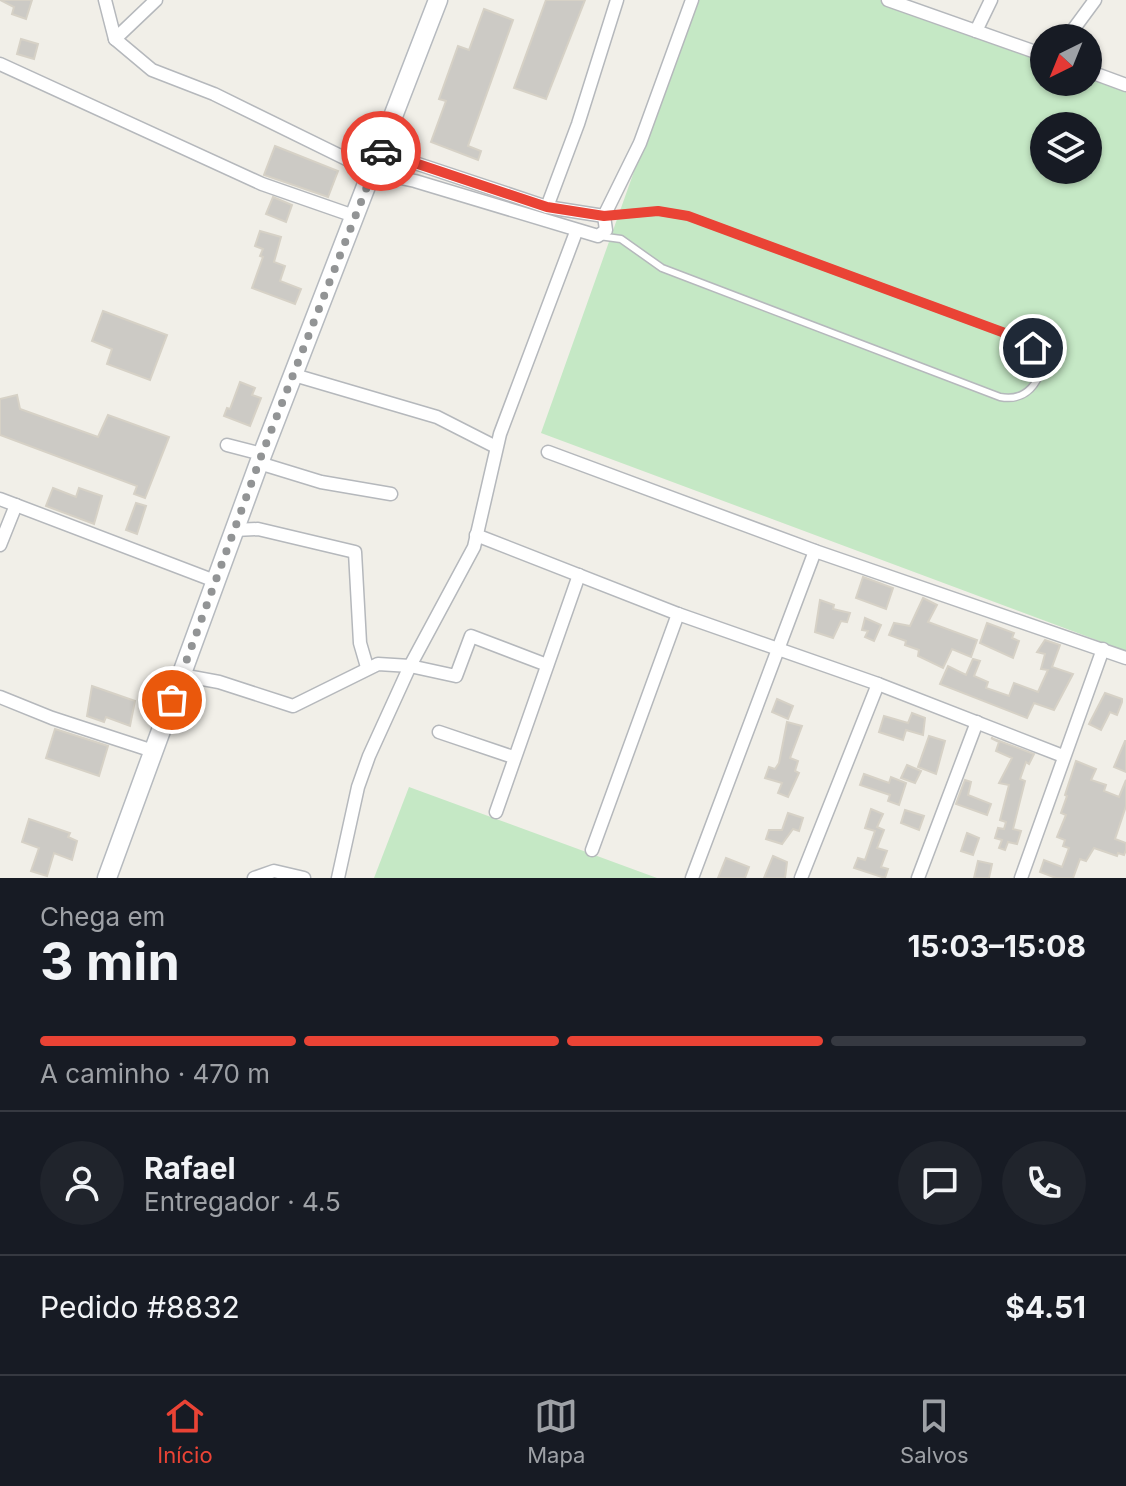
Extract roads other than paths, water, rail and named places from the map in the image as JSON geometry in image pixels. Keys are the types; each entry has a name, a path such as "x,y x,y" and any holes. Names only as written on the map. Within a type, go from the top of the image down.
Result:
{"main road":[{"path":"107,878 260,459 373,172 436,1"}],"street":[{"path":"105,0 115,39 152,70 214,94 373,172 415,181 576,232 598,236 606,230 604,216 640,143 692,0"},
{"path":"115,39 156,0"},
{"path":"547,207 578,124 617,0"},
{"path":"888,0 923,6 976,31 1030,50"},
{"path":"976,31 991,0"},
{"path":"1077,24 1095,0"},
{"path":"0,64 262,184 354,216"},
{"path":"1102,76 1126,85"},
{"path":"385,140 403,159 547,207 604,216"},
{"path":"415,181 411,175 418,164"},
{"path":"338,878 358,787 410,666 469,559 496,447 576,232"},
{"path":"294,375 437,417 496,447"},
{"path":"227,445 321,482 391,494"},
{"path":"548,452 815,551 1126,658"},
{"path":"0,499 215,581"},
{"path":"0,545 16,505"},
{"path":"234,530 258,529 355,552 360,643 367,667"},
{"path":"476,535 678,614 878,684 1063,756"},
{"path":"692,878 815,551"},
{"path":"496,812 579,575"},
{"path":"592,850 678,614"},
{"path":"181,675 219,682 293,706 367,667 410,666 456,676 471,636 547,665"},
{"path":"1021,878 1103,649"},
{"path":"801,878 878,684"},
{"path":"0,697 52,718 153,751"},
{"path":"918,878 977,722"},
{"path":"439,732 513,757"},
{"path":"254,878 274,871 304,878"}],"lane":[{"path":"598,236 617,237 662,268 1000,397 1014,398 1026,393 1034,386 1041,371 1033,348 1021,339 688,216 658,211 604,216"}]}
